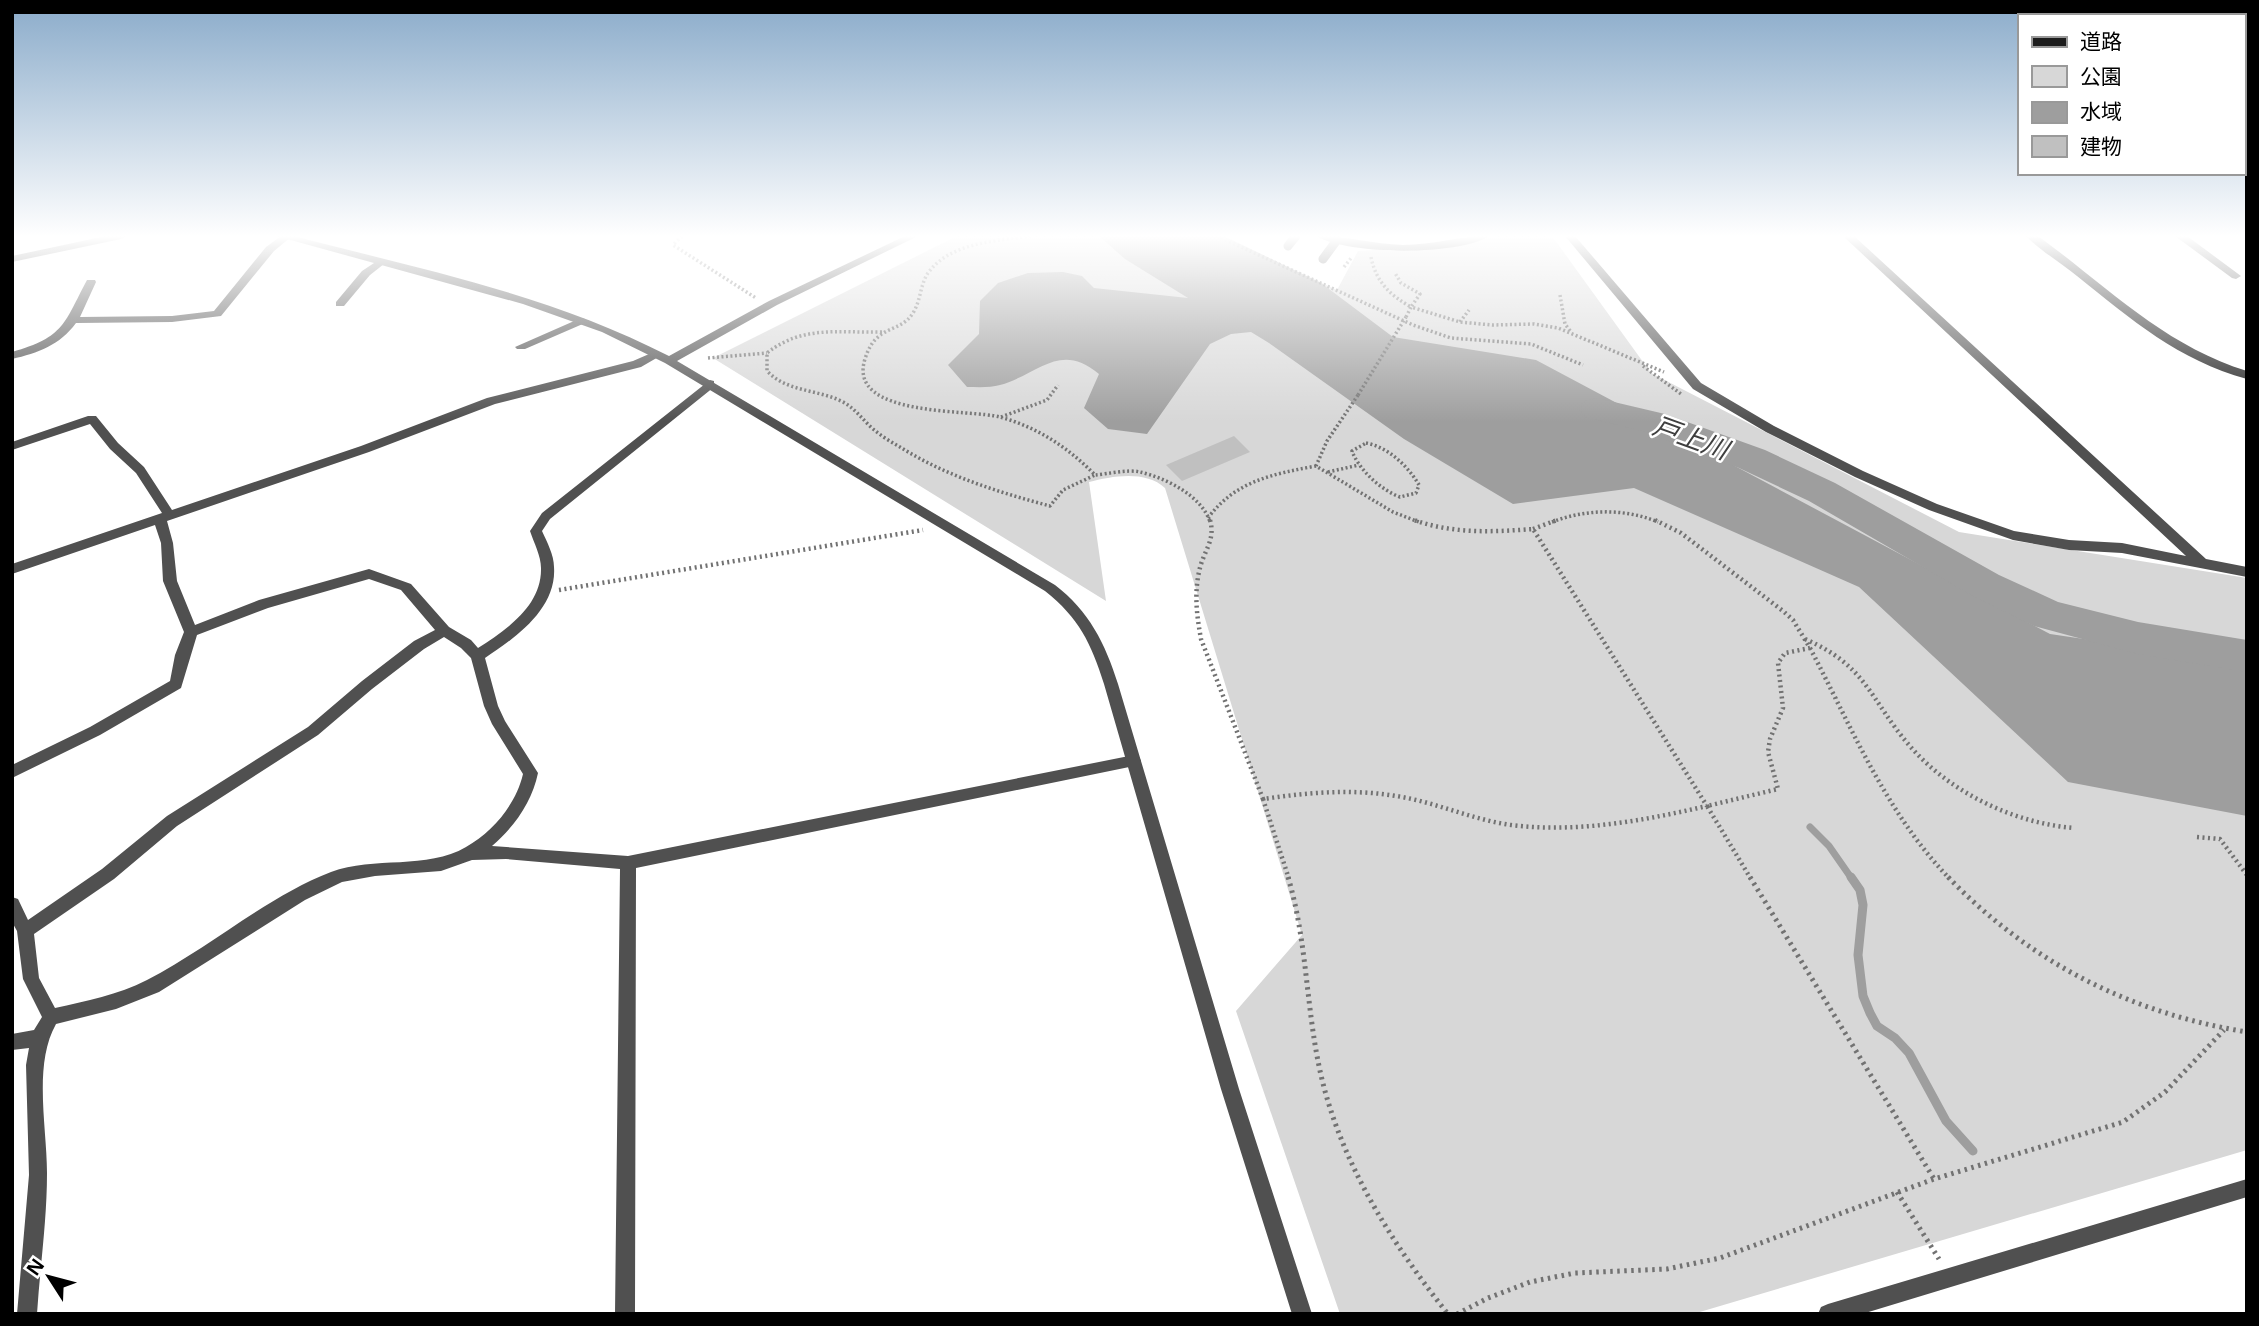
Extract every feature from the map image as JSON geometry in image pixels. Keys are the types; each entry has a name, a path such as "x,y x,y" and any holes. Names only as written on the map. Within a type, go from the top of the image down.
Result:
{"main road":[{"path":"2112,298 2177,348 2223,369 2247,375"}],"street":[{"path":"12,356 51,344 76,320 85,298"},
{"path":"76,320 172,319 217,313 230,298"},
{"path":"340,304 345,298"},
{"path":"502,298 581,321 669,360 1051,588 1077,610 1093,634 1100,652 1230,1089 1302,1314"},
{"path":"669,360 786,298"},
{"path":"1622,298 1694,383 1770,429 1859,474 1933,507 2002,531 2069,545 2122,548 2247,572"},
{"path":"1915,298 2201,562"},
{"path":"521,347 581,321"},
{"path":"12,569 365,449 491,401 637,364 656,354"},
{"path":"478,656 523,621 544,590 548,567 536,531 546,516 710,384"},
{"path":"12,446 92,419 114,446 140,470 165,518 170,581 191,632 182,655 176,684 96,731 12,772"},
{"path":"191,632 264,604 369,575 406,587 443,631 466,644 478,656 491,706 499,724 531,773 530,782 519,804 489,839 470,853"},
{"path":"25,931 108,874 172,821 313,731 377,677 419,645 443,631"},
{"path":"27,1314 38,1175 35,1065 39,1038 51,1017 113,1002 154,986 326,881 364,869 430,866 470,853 506,852 628,863 1134,761"},
{"path":"625,1314 628,863"},
{"path":"12,904 25,931 31,979 51,1017"},
{"path":"12,1042 39,1038"},
{"path":"1828,1314 2247,1188"}],"path":[{"path":"756,298 769,306"},
{"path":"708,358 767,353 784,340 805,333 882,332 904,324 912,315 918,298"},
{"path":"1352,298 1413,326 1451,338 1531,344 1583,365"},
{"path":"1395,298 1411,307 1460,323 1492,326 1534,324 1572,333 1694,383"},
{"path":"1316,466 1327,441 1417,298"},
{"path":"1560,298 1565,324 1572,333"},
{"path":"1460,323 1469,310"},
{"path":"882,332 865,356 863,372 867,382 890,402 922,410 1000,417 1052,439 1095,475"},
{"path":"767,353 767,372 775,380 829,396 850,406 874,430 894,444 928,466 959,479 1050,506 1058,495 1074,483 1095,475 1138,471 1200,502 1206,509 1214,534 1201,561 1195,582 1200,639 1263,799 1295,897 1319,1069 1328,1101 1348,1150 1392,1239 1448,1314"},
{"path":"1000,417 1046,400 1058,385"},
{"path":"1366,443 1377,444 1415,478 1418,489 1406,497 1394,495 1359,465 1352,451 1366,443"},
{"path":"1327,472 1359,465"},
{"path":"1207,519 1220,502 1256,478 1316,466 1393,512 1447,529 1492,532 1533,529 1572,513 1597,510 1655,520 1681,533 1793,620 1877,778 1904,823 1927,854 1981,911 2032,951 2086,980 2179,1019 2224,1030 2247,1032"},
{"path":"544,590 567,590 928,529 943,523"},
{"path":"1533,529 1707,807 1934,1179"},
{"path":"1804,638 1840,656 1910,745 1943,776 2012,813 2039,823 2074,828"},
{"path":"1263,799 1302,792 1370,792 1407,798 1470,816 1519,826 1583,829 1624,825 1778,789 1768,754 1769,740 1782,714 1784,703 1777,666 1780,658 1787,652 1810,648"},
{"path":"2197,837 2220,839 2247,875"},
{"path":"1457,1314 1488,1298 1530,1282 1575,1273 1667,1269 1720,1258 1934,1179 2123,1122 2145,1110 2174,1084 2224,1030"},
{"path":"1897,1192 1941,1263"}],"green space":[{"path":"833,298 1597,298 1651,373 1959,532 2247,578 2247,1150 1693,1314 1340,1314 1236,1011 1302,935 1165,488 1148,479 1128,476 1089,482 1106,601 713,358"}],"water":[{"path":"983,298 1341,298 1393,337 1536,360 2050,634 2247,663 2247,816 2068,782 1859,587 1634,488 1513,504 1404,439 1251,332 1231,334 1210,344 1147,434 1108,429 1084,408 1099,374 1073,360 1050,363 1014,380 988,387 967,387 948,365 979,334 980,301"}],"building":[{"path":"1234,436 1250,452 1182,481 1166,465"}],"waterway":[{"name":"戸上川","path":"1597,409 1652,422 1752,459 1822,492 1985,585 2048,615 2138,638 2247,656"},
{"path":"1810,827 1829,846 1852,879"},
{"path":"1851,877 1860,890 1863,905 1858,955 1863,996 1870,1013 1877,1026 1895,1038 1909,1053 1946,1121 1973,1151"}]}
